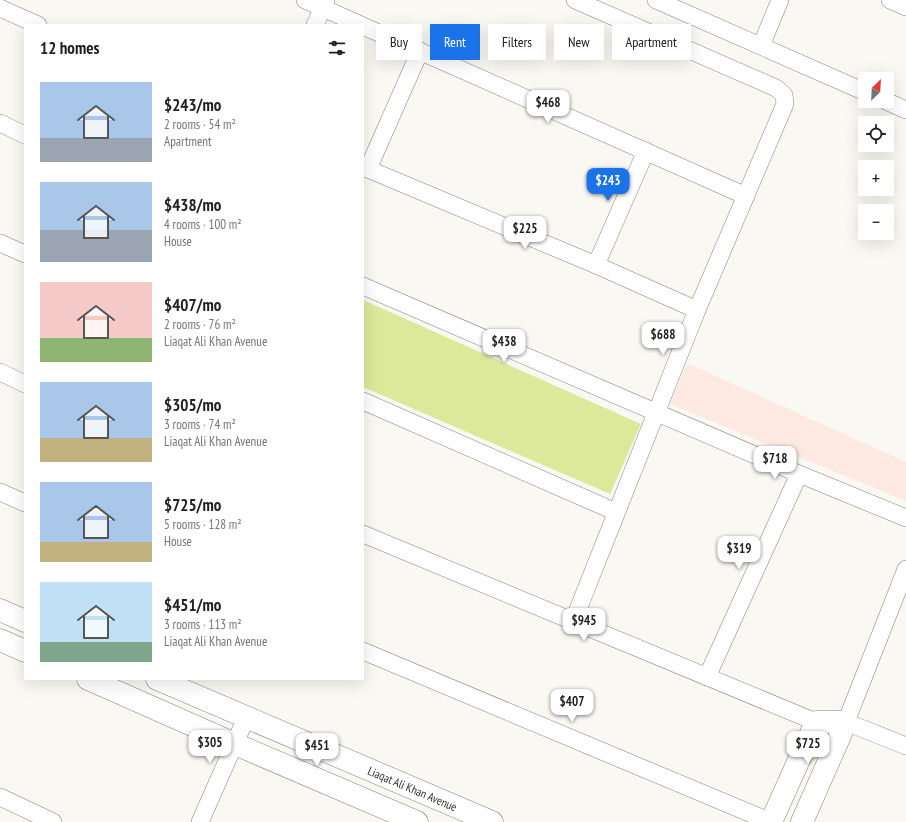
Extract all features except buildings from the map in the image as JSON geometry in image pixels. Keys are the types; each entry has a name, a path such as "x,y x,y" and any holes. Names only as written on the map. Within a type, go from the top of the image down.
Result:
{"street":[{"path":"305,0 324,4 360,24"},
{"path":"573,622 697,310 785,104 784,95 776,88 575,0"},
{"path":"656,0 858,89"},
{"path":"760,46 780,0"},
{"path":"890,0 906,7"},
{"path":"315,24 324,4"},
{"path":"0,8 36,24"},
{"path":"364,26 376,31"},
{"path":"422,52 746,196"},
{"path":"416,60 365,168 596,265 697,310"},
{"path":"894,105 906,110"},
{"path":"0,123 24,135"},
{"path":"596,265 646,151"},
{"path":"0,243 24,254"},
{"path":"364,286 799,474 906,518"},
{"path":"0,372 24,384"},
{"path":"364,401 616,512"},
{"path":"706,677 799,474"},
{"path":"0,492 24,503"},
{"path":"364,534 816,722 846,722 906,746"},
{"path":"802,822 846,722 906,569"},
{"path":"0,610 24,621"},
{"path":"0,640 24,651"},
{"path":"364,651 771,822 816,722"},
{"path":"90,680 417,822"},
{"name":"Liaqat Ali Khan Avenue","path":"159,680 492,822"},
{"path":"200,822 246,718"},
{"path":"0,798 53,822"}],"shaded area":[{"path":"687,363 906,462 906,501 670,404"}],"green space":[{"path":"364,300 641,424 610,494 364,387"}]}
